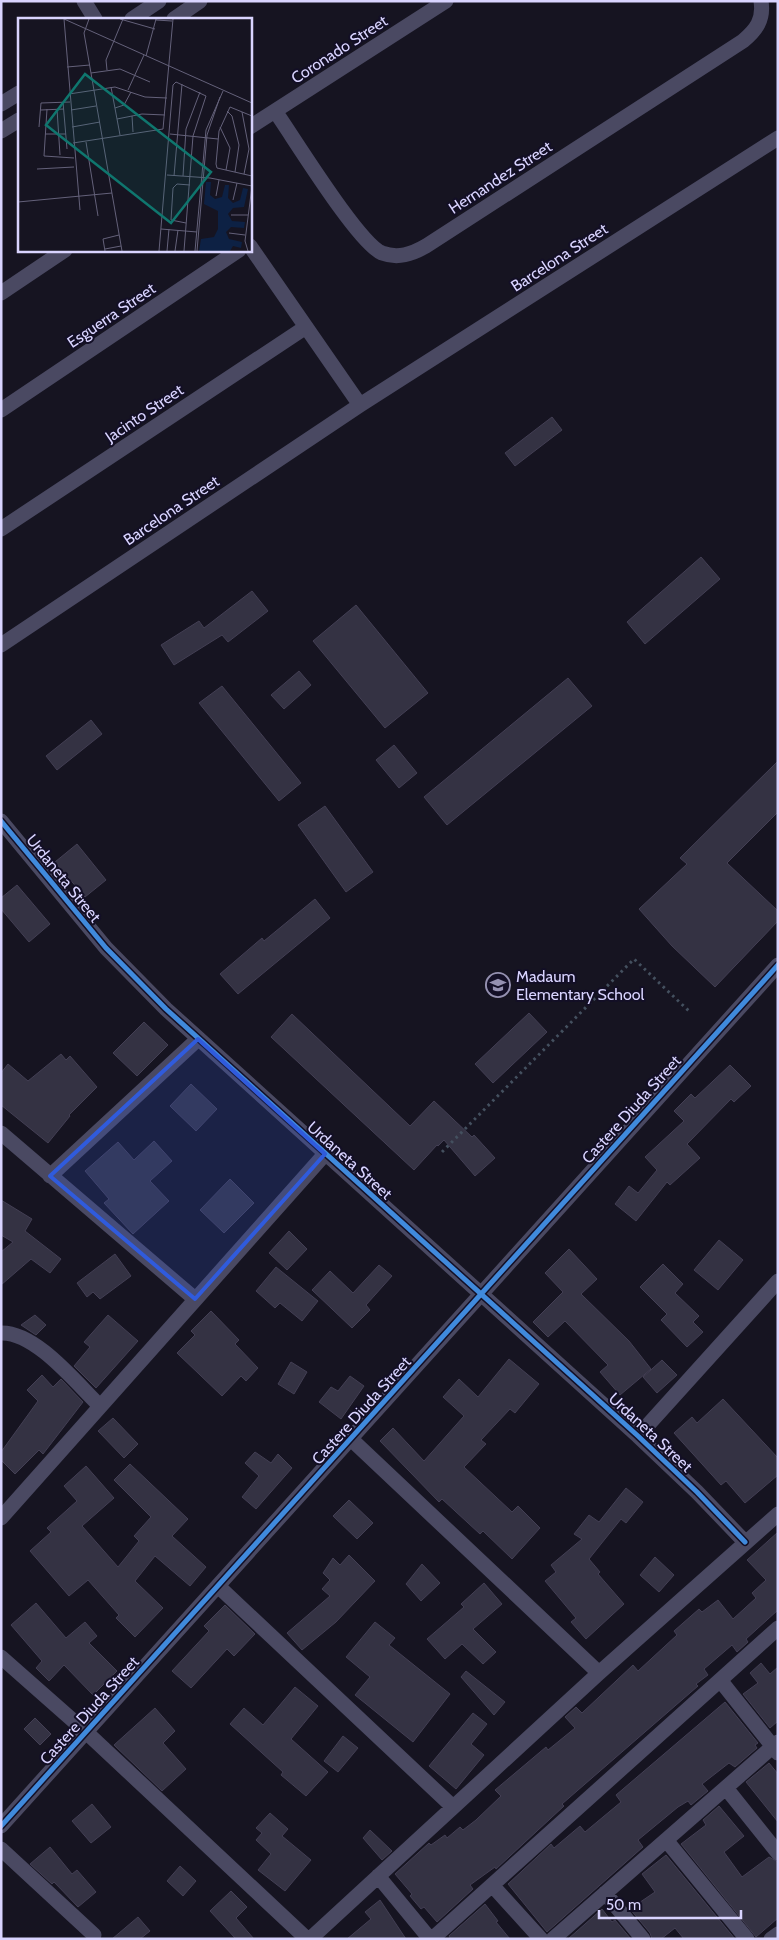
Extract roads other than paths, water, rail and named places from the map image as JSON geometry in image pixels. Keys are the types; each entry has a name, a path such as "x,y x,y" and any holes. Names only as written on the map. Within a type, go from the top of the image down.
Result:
{"street":[{"path":"84,1 94,18"},
{"path":"133,18 158,1"},
{"path":"175,18 200,1"},
{"name":"Coronado Street","path":"251,126 446,1"},
{"name":"Hernandez Street","path":"275,111 359,233 380,252 391,256 404,256 426,246 743,41 757,27 761,20 761,1"},
{"path":"1,104 18,93"},
{"path":"1,131 18,121"},
{"name":"Barcelona Street","path":"1,645 360,405 778,138"},
{"path":"251,247 360,405"},
{"path":"1,293 64,251"},
{"name":"Esguerra Street","path":"1,410 239,251"},
{"name":"Jacinto Street","path":"1,528 306,327"},
{"name":"Urdaneta Street","path":"1,820 106,948 198,1039 480,1296 638,1436 698,1492 746,1542"},
{"name":"Castere Diuda Street","path":"1,1826 352,1440 778,965"},
{"path":"50,1176 198,1039"},
{"path":"1,1132 195,1299"},
{"path":"1,1518 325,1154"},
{"path":"638,1436 778,1281"},
{"path":"1,1333 24,1337 37,1345 100,1406"},
{"path":"352,1440 599,1673"},
{"path":"1,1657 86,1732 308,1939 599,1673 778,1514"},
{"path":"218,1586 453,1807"},
{"path":"378,1876 431,1939 778,1628"},
{"path":"554,1939 726,1788 776,1747 720,1680"},
{"path":"726,1788 778,1853"},
{"path":"666,1840 747,1939"},
{"path":"1,1849 94,1935"},
{"path":"492,1885 540,1939"},
{"path":"605,1894 643,1939"},
{"path":"771,1939 778,1934"}],"place":[{"name":"Madaum Elementary School","path":"498,985"}]}
